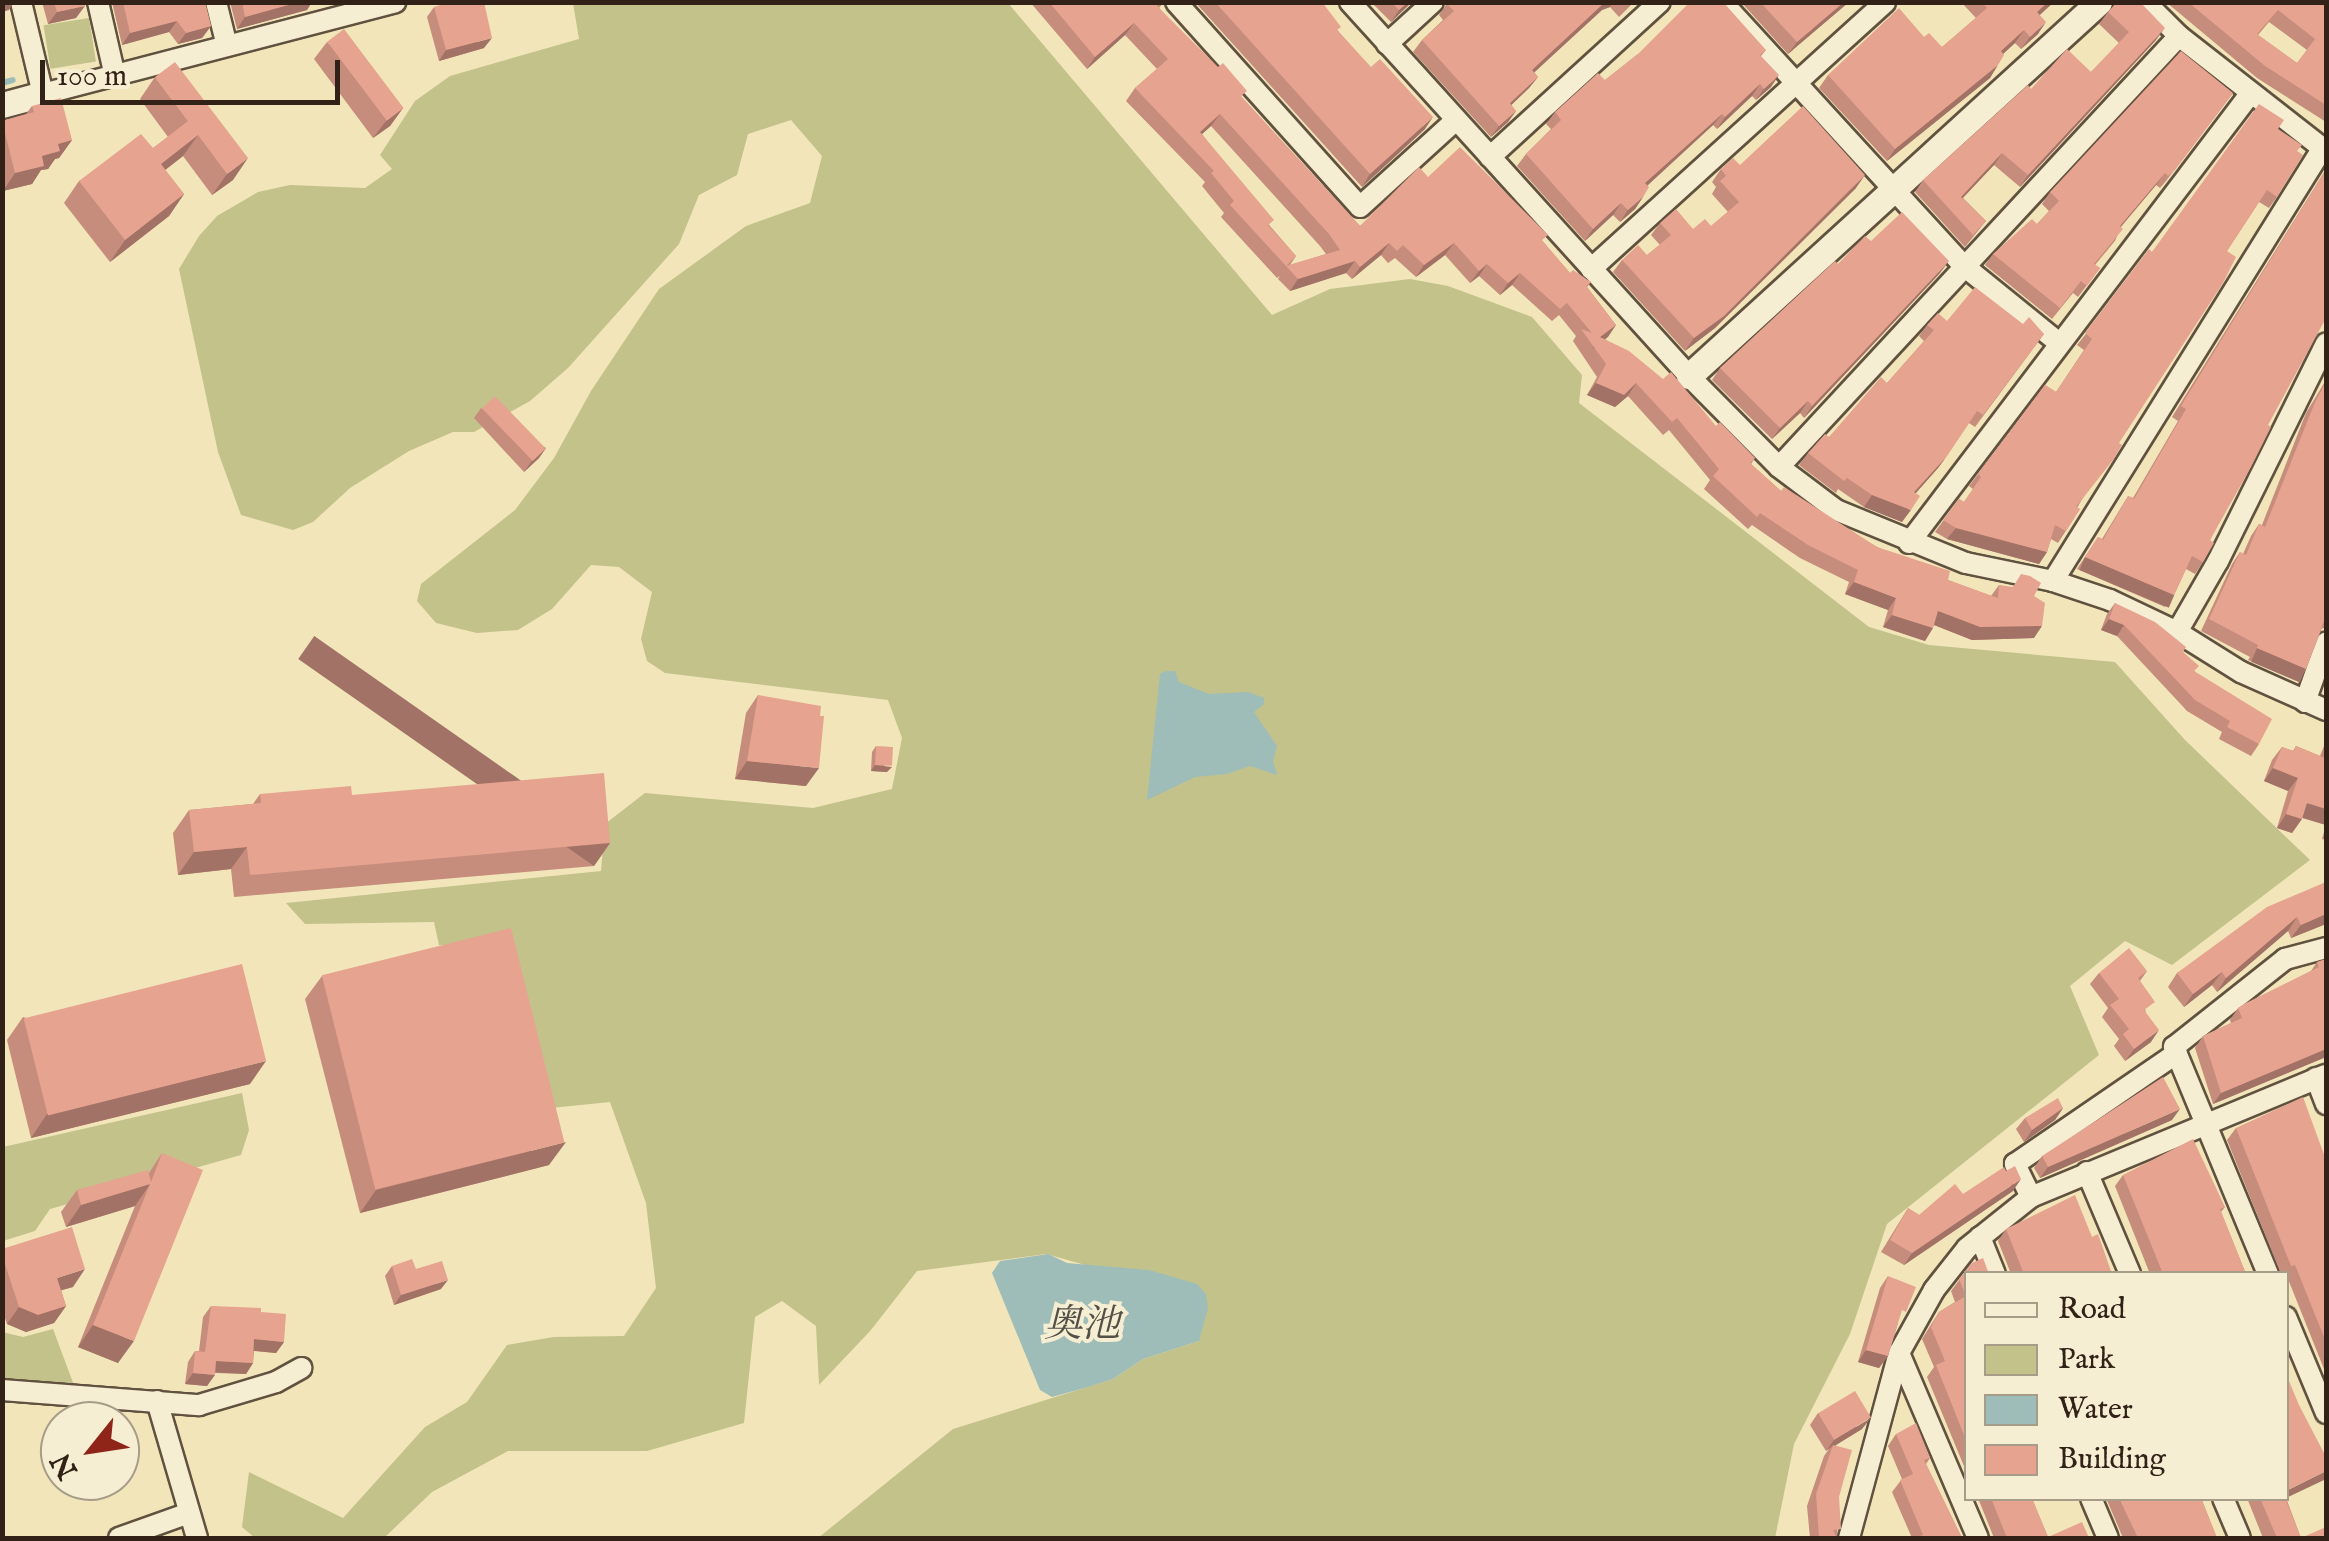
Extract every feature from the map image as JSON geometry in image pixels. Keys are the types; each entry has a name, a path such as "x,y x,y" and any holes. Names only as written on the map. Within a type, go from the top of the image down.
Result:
{"street":[{"path":"21,2 43,94"},
{"path":"98,2 115,76"},
{"path":"216,2 227,46"},
{"path":"2,104 227,46 336,10 395,2"},
{"path":"1176,2 1360,206 1456,120"},
{"path":"1350,2 1689,376 1779,467 1836,510 1966,563 2053,580 2110,600 2176,632 2241,672 2326,710"},
{"path":"1387,44 1433,2"},
{"path":"1490,157 1660,2"},
{"path":"1722,2 1964,266 2058,342"},
{"path":"1591,269 1885,2"},
{"path":"1689,376 2100,2"},
{"path":"2053,580 2324,150 2179,36 2145,2"},
{"path":"2,26 27,29"},
{"path":"1779,467 2179,36"},
{"path":"1909,542 2250,94"},
{"path":"2176,632 2218,561 2326,343"},
{"path":"2304,702 2326,644"},
{"path":"2267,1271 2174,1047 2285,959 2326,948"},
{"path":"2031,1197 2015,1164 2177,1052"},
{"path":"1849,1538 1899,1353 1934,1290 1980,1236 2031,1197 2204,1122 2321,1077 2326,1104"},
{"path":"2087,1172 2129,1271"},
{"path":"1980,1236 1994,1271"},
{"path":"2289,1324 2326,1412"},
{"path":"1899,1353 1978,1538"},
{"path":"2,1390 199,1405 276,1382 301,1368"},
{"path":"157,1401 197,1538"},
{"path":"2092,1501 2108,1538"},
{"path":"2225,1501 2240,1538"},
{"path":"118,1538 189,1513"}],"green space":[{"path":"573,3 1008,3 1272,315 1330,289 1410,279 1448,286 1532,317 1582,375 1579,403 1869,627 1929,645 2115,662 2185,740 2310,860 2172,965 2125,941 2070,986 2099,1055 1887,1224 1850,1334 1794,1444 1775,1538 818,1538 953,1429 1113,1379 1143,1359 1199,1341 1147,1270 1096,1268 1046,1254 917,1271 871,1330 819,1385 816,1326 782,1301 755,1317 744,1423 647,1451 508,1451 432,1492 384,1538 255,1538 242,1527 249,1472 343,1518 425,1427 467,1402 507,1345 554,1337 624,1336 656,1288 646,1203 610,1102 541,1109 499,946 439,945 434,922 305,924 286,903 601,871 605,824 645,793 813,808 892,789 902,738 888,700 665,673 647,661 641,639 652,592 619,567 591,565 552,609 518,630 477,633 436,623 417,601 421,584 515,510 554,458 591,391 659,289 746,226 810,203 822,156 791,120 748,134 737,175 699,195 679,244 568,368 530,401 474,432 453,432 409,451 350,488 313,522 293,530 241,515 218,452 179,269 199,236 217,216 258,192 290,185 365,188 392,169 380,155 415,101 450,76 579,39"},
{"path":"89,18 96,61 50,69 44,25"},
{"path":"242,1093 249,1130 241,1155 50,1209 35,1231 3,1241 3,1147"},
{"path":"53,1329 75,1388 3,1382 2,1332 23,1337"}],"water":[{"path":"1175,671 1179,682 1209,694 1248,692 1264,698 1264,704 1254,712 1277,746 1273,761 1277,775 1250,766 1227,774 1195,777 1147,800 1160,674"},
{"name":"奥池","path":"1048,1254 1067,1263 1149,1270 1197,1284 1206,1294 1208,1308 1199,1341 1143,1359 1113,1379 1052,1397 1040,1390 992,1273 1000,1261"}],"building":[{"path":"54,2 84,2 85,6 57,12"},
{"path":"123,2 205,2 211,26 186,33 177,21 130,33"},
{"path":"242,2 299,2 245,17"},
{"path":"450,2 484,2 492,38 446,50 434,7"},
{"path":"1049,2 1161,2 1157,6 1218,67 1223,63 1247,91 1241,96 1360,226 1419,167 1428,177 1460,147 1548,235 1542,240 1570,273 1573,270 1591,282 1586,286 1616,325 1600,337 1629,351 1663,379 1671,372 1716,426 1720,422 1755,458 1750,463 1781,491 1784,487 1877,547 1950,571 1948,580 1998,598 1999,585 2013,587 2021,574 2030,576 2041,583 2034,596 2045,603 2042,626 1980,627 1938,611 1933,628 1892,615 1896,598 1854,582 1858,570 1808,545 1760,513 1757,517 1713,476 1719,469 1677,418 1672,422 1636,383 1624,395 1596,383 1606,364 1581,329 1592,333 1567,303 1560,309 1520,273 1508,283 1487,264 1479,271 1454,243 1424,265 1403,245 1397,251 1389,243 1360,267 1355,261 1298,279 1286,266 1230,205 1234,201 1211,173 1214,171 1135,88 1168,59 1134,23 1095,57","holes":["1220,114 1340,250 1286,266 1296,256 1268,225 1274,220 1200,132"]},
{"path":"1215,2 1322,2 1341,27 1337,30 1371,67 1380,59 1433,117 1370,174"},
{"path":"1391,2 1408,2 1399,10"},
{"path":"1448,2 1605,2 1532,70 1538,77 1510,103 1516,111 1499,126 1422,40 1454,11"},
{"path":"1690,2 1723,2 1766,50 1760,55 1779,75 1764,89 1760,84 1725,117 1722,114 1645,183 1649,187 1643,197 1628,210 1621,203 1593,229 1526,154 1561,120 1555,112 1598,73 1605,80 1638,54"},
{"path":"1760,2 1844,2 1797,42"},
{"path":"1982,2 2048,2 2037,12 2046,22 2030,37 2024,30 2001,51 2004,55 1998,65 1895,149 1828,75 1899,8 1924,37 1929,33 1942,47 1987,8"},
{"path":"2117,2 2140,2 2165,28 2028,175 2002,153 1961,197 1986,221 1973,235 1923,180 2028,85 2031,89 2067,49 2091,72 2129,32 2108,12"},
{"path":"2188,2 2321,2 2326,6 2326,105 2265,66","holes":["2278,10 2315,39 2297,63 2257,34"]},
{"path":"344,29 404,108 387,121 327,42"},
{"path":"2181,51 2233,93 2175,170 2168,176 2165,173 2120,226 2123,229 2094,264 2100,268 2087,286 2081,281 2060,308 1993,254 2032,219 2037,224 2059,201 2050,192"},
{"path":"175,62 248,158 227,174 198,135 161,164 184,194 125,240 79,181 141,134 153,148 188,121 155,77"},
{"path":"61,98 72,140 58,144 60,151 42,156 44,166 15,173 2,121 34,112 32,106"},
{"path":"2259,104 2284,120 2278,129 2302,145 2297,151 2303,155 2277,197 2267,190 2227,251 2236,257 2223,283 2119,443 2122,445 2113,460 2076,507 2080,509 2066,531 2055,525 2047,552 1956,528 1943,520 1959,499 1964,502 1981,477 1978,474 2045,385 2056,392 2092,339 2085,333 2149,249 2152,252"},
{"path":"1803,106 1865,175 1724,316 1694,338 1622,260 1638,245 1647,255 1671,235 1660,223 1676,209 1693,229 1705,219 1711,226 1739,202 1720,181 1726,176 1721,169 1733,158 1740,165"},
{"path":"2326,169 2326,318 2210,540 2214,543 2203,562 2192,556 2174,595 2085,557 2098,537 2103,540 2128,496 2134,499 2186,409 2181,406"},
{"path":"1902,212 1949,261 1812,406 1808,401 1780,428 1720,368 1835,261 1838,264 1865,236 1871,241"},
{"path":"1975,287 2023,324 2029,317 2044,334 1983,415 1977,411 1947,456 1914,492 1920,496 1911,510 1872,495 1847,478 1844,481 1808,453 1825,434 1829,437 1881,377 1887,383 1934,330 1927,325 1938,313 1947,321"},
{"path":"2326,382 2326,616 2306,669 2257,648 2258,645 2209,619 2240,552 2246,555 2259,524 2265,527"},
{"path":"495,396 546,449 533,461 482,409"},
{"path":"2115,603 2155,622 2186,647 2183,652 2199,666 2194,671 2272,719 2259,744 2227,727 2230,721 2195,700 2124,625 2109,619"},
{"path":"758,695 821,706 820,716 824,716 819,768 747,761"},
{"path":"876,746 893,747 892,766 875,765"},
{"path":"2296,746 2325,758 2326,754 2326,809 2307,803 2302,819 2286,814 2298,778 2273,768 2282,747 2294,751"},
{"path":"604,773 610,843 250,875 247,847 194,852 189,810 261,803 260,794 351,786 352,795"},
{"path":"2326,882 2326,914 2301,925 2297,917 2226,978 2222,972 2193,994 2177,973 2267,907"},
{"path":"511,928 564,1142 375,1190 322,975"},
{"path":"2129,948 2147,971 2138,978 2155,1002 2144,1010 2159,1030 2134,1049 2123,1034 2129,1029 2110,1005 2119,999 2099,973"},
{"path":"2326,959 2326,1049 2221,1093 2203,1036 2242,1018 2238,1008 2319,967 2317,962"},
{"path":"242,964 266,1061 48,1115 24,1018"},
{"path":"2163,1077 2180,1109 2048,1167 2042,1156"},
{"path":"2303,1097 2326,1160 2326,1342 2236,1128"},
{"path":"2058,1098 2063,1108 2032,1130 2025,1118"},
{"path":"2193,1139 2225,1207 2220,1209 2245,1271 2162,1271 2123,1175"},
{"path":"162,1153 203,1170 134,1341 93,1325 150,1184 81,1205 77,1190 148,1170 151,1182"},
{"path":"2015,1166 2021,1179 1912,1253 1890,1240 1908,1208 1919,1215 1955,1184 1963,1194 2004,1167 2006,1171"},
{"path":"2075,1195 2092,1237 2098,1234 2111,1271 2023,1271 2006,1229"},
{"path":"72,1227 85,1269 57,1278 66,1306 38,1315 19,1307 2,1249"},
{"path":"1983,1258 1988,1271 1966,1271 1972,1263"},
{"path":"412,1259 416,1269 442,1261 448,1280 401,1295 392,1266"},
{"path":"1888,1276 1916,1287 1906,1312 1902,1310 1888,1356 1866,1350"},
{"path":"1964,1297 1964,1435 1936,1365 1945,1361 1931,1327 1939,1312"},
{"path":"211,1306 261,1308 261,1312 286,1314 284,1342 254,1339 253,1363 216,1361 215,1375 193,1373 195,1351 205,1352"},
{"path":"2289,1381 2326,1457 2326,1471 2289,1490"},
{"path":"1855,1391 1871,1418 1834,1440 1818,1413"},
{"path":"1916,1423 1930,1458 1924,1460 1962,1538 1914,1538 1923,1535 1900,1480 1913,1474 1896,1434"},
{"path":"1833,1445 1852,1450 1839,1497 1841,1529 1833,1530 1837,1538 1819,1538 1816,1494"},
{"path":"1992,1501 2033,1501 2048,1537 2082,1522 2089,1538 2007,1538"},
{"path":"2120,1501 2202,1501 2217,1538 2138,1538"},
{"path":"2261,1501 2286,1501 2301,1538 2277,1538"},
{"path":"2326,1527 2326,1538 2301,1538"}],"waterway":[{"path":"2,83 13,80"}]}
